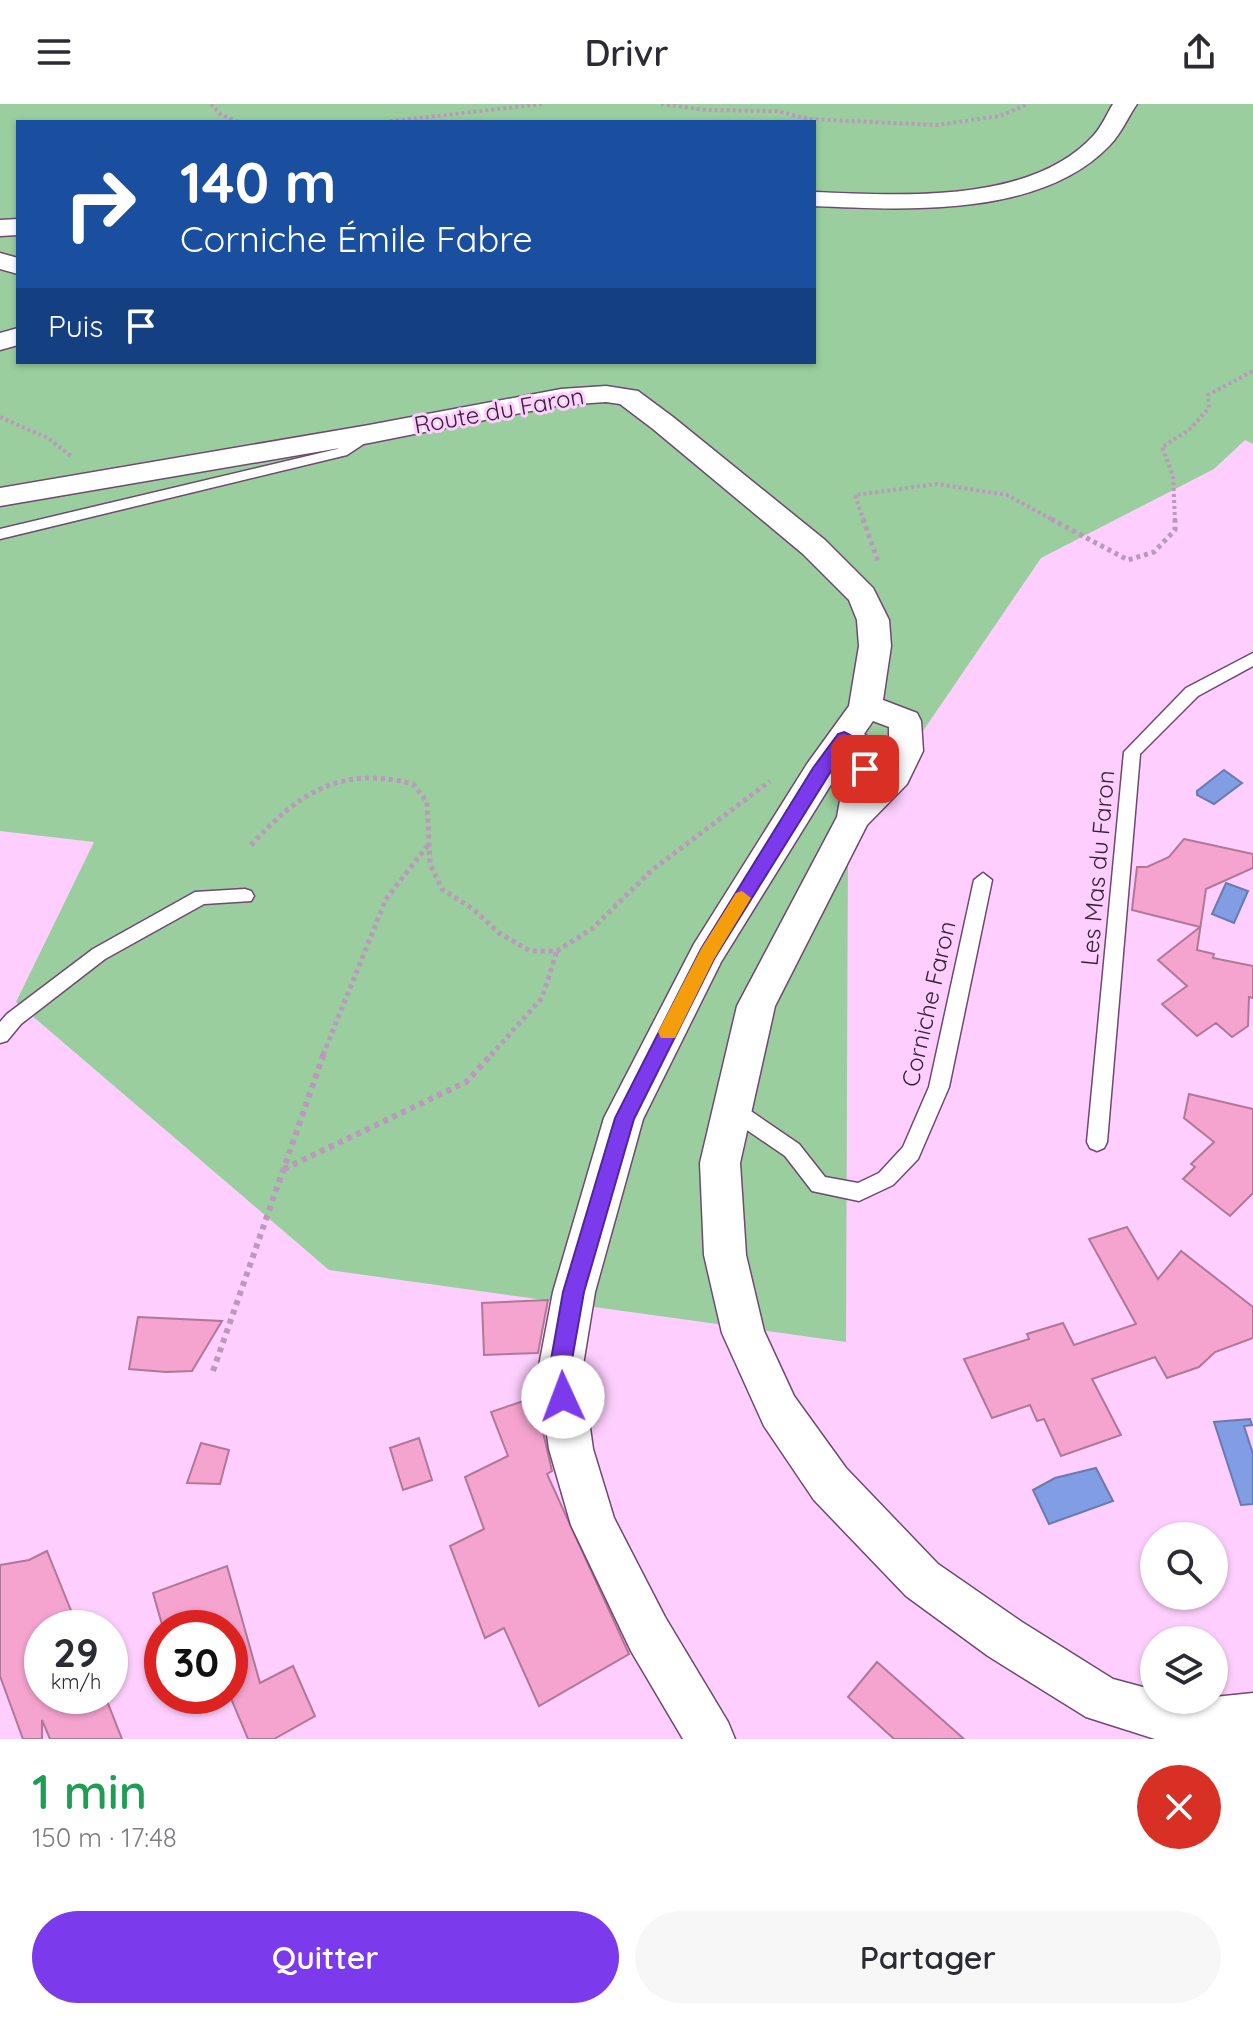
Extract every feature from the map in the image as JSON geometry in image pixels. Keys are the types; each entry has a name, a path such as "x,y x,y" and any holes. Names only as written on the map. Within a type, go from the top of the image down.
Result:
{"street":[{"path":"816,199 922,202 1013,189 1057,174 1091,153 1116,126 1125,104"},
{"name":"Route du Faron","path":"0,497 369,434 561,397 606,394 628,397 814,547 862,595 873,620"},
{"path":"711,1739 648,1634 594,1525 571,1449 560,1371 574,1292 624,1118 707,954 819,773 854,723 872,677 873,620"},
{"path":"854,723 890,713 905,721 910,743 899,773 854,817"},
{"path":"854,723 865,751 865,769 854,817 756,1006 720,1163 725,1255 743,1333 779,1411 830,1484 922,1580 1005,1639 1103,1700 1188,1724 1253,1717"}],"lane":[{"path":"0,534 342,452 369,434"},
{"name":"Les Mas du Faron","path":"1097,1142 1132,752 1192,692 1253,659"},
{"name":"Corniche Faron","path":"732,1109 792,1150 819,1185 859,1192 886,1179 911,1153 939,1087 983,880"},
{"path":"0,1035 14,1019 99,954 201,897 245,896"}],"path":[{"path":"211,104 220,114 234,120"},
{"path":"402,120 542,104"},
{"path":"661,104 706,110 777,111 809,119 936,125 1000,116 1028,104"},
{"path":"873,620 880,568 855,495 937,484 1007,495 1128,560 1154,552 1175,530 1173,476 1162,447 1189,430 1209,408 1208,395 1253,371"},
{"path":"0,417 66,450 95,482"},
{"path":"251,845 281,813 320,789 362,776 413,784 427,802 430,864 442,889 473,909 499,933 530,951 557,951 593,928 652,870 782,773 803,766 819,773"},
{"path":"213,1371 324,1053 386,899 429,844"},
{"path":"283,1169 466,1082 542,998 557,951"}],"green space":[{"path":"0,104 1253,104 1253,444 1245,440 1214,469 1041,558 848,841 846,1342 329,1270 16,1002 94,842 0,831"}],"water":[{"path":"1224,770 1242,783 1214,804 1197,795 1197,791"},
{"path":"1226,883 1248,891 1234,923 1212,914"},
{"path":"1250,1419 1252,1425 1244,1426 1253,1454 1253,1504 1241,1505 1214,1422"},
{"path":"1096,1468 1113,1501 1049,1524 1033,1490 1055,1478"}],"building":[{"path":"1184,839 1253,854 1253,868 1206,889 1197,950 1214,954 1213,958 1253,966 1253,998 1249,997 1248,1026 1232,1037 1216,1023 1197,1036 1162,1004 1187,986 1158,960 1200,927 1132,910 1137,867 1147,867 1169,857"},
{"path":"1189,1094 1253,1109 1253,1193 1230,1216 1183,1179 1195,1167 1191,1164 1214,1142 1184,1118"},
{"path":"1127,1227 1158,1279 1181,1251 1253,1307 1253,1338 1215,1352 1199,1367 1167,1378 1155,1357 1092,1379 1121,1435 1061,1456 1044,1419 1037,1421 1030,1405 992,1418 964,1359 1029,1339 1027,1334 1063,1323 1074,1345 1136,1324 1089,1239"},
{"path":"548,1300 538,1353 484,1355 482,1303"},
{"path":"138,1317 222,1321 192,1371 166,1372 129,1369"},
{"path":"535,1397 552,1471 547,1474 629,1654 539,1706 504,1628 485,1638 450,1546 484,1529 465,1477 508,1456 491,1412"},
{"path":"419,1438 432,1480 403,1490 390,1448"},
{"path":"201,1443 229,1450 220,1484 187,1483"},
{"path":"47,1551 71,1610 24,1610 24,1714 112,1714 122,1739 50,1739 42,1720 42,1739 23,1739 0,1676 0,1565 29,1560"},
{"path":"227,1566 239,1610 158,1610 153,1593"},
{"path":"248,1640 260,1683 293,1666 315,1716 274,1739 248,1739 238,1714 248,1714"},
{"path":"877,1662 964,1739 894,1739 848,1697"}],"slow traffic":[{"path":"668,1032 707,954 742,898"}],"route":[{"path":"563,1397 560,1371 574,1292 624,1118 707,954 844,738 865,751 865,769"}]}
